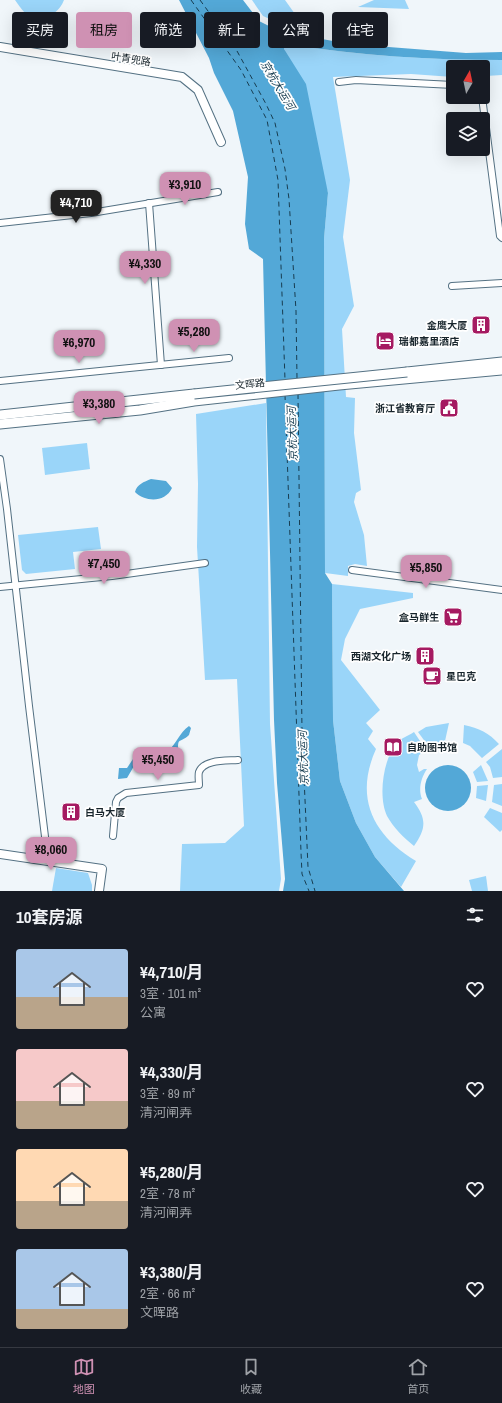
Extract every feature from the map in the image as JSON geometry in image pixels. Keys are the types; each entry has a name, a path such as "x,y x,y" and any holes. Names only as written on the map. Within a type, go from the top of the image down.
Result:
{"main road":[{"name":"文晖路","path":"408,376 502,362"},
{"name":"文晖路","path":"0,415 408,376 502,370"},
{"name":"文晖路","path":"0,424 140,410 194,397"}],"street":[{"name":"叶青兜路","path":"0,48 182,77 198,90 221,142"},
{"path":"339,82 356,80 446,85"},
{"path":"483,104 500,236 502,238"},
{"path":"0,223 91,213 218,192"},
{"path":"149,203 161,365"},
{"path":"452,286 502,283"},
{"path":"0,381 229,358"},
{"path":"0,459 16,585 28,704 48,861"},
{"path":"0,587 112,576 205,563"},
{"path":"352,570 502,590"},
{"path":"113,836 116,802 118,798 126,794 199,785 199,772 203,766 210,763 238,760"},
{"path":"0,854 102,869 99,891"}],"shaded area":[{"path":"15,0 64,0 55,12 24,12"},
{"path":"252,0 285,0 294,12 268,12 268,18 263,16"},
{"path":"374,0 405,0 409,9 358,7"},
{"path":"315,48 342,52 395,56 502,60 502,75 490,76 490,60 446,60 446,76 411,74 333,77 350,180 343,237 354,306 342,329 346,397 355,398 354,433 361,490 356,493 354,502 364,535 367,566 355,564 348,566 348,576 325,573 324,239 328,193 284,49"},
{"path":"266,403 270,724 281,879 279,891 180,891 182,844 225,843 244,826 237,679 205,680 197,547 198,484 196,414"},
{"path":"87,443 90,469 45,475 42,448"},
{"path":"98,527 101,549 73,552 75,569 26,574 22,570 18,535"},
{"path":"332,584 413,593 413,598 360,609 345,639 341,660 380,710 366,723 373,731 368,739 376,749 370,767 367,784 368,799 372,814 379,827 401,851 416,861 401,887 375,857 356,823 340,781 333,720"},
{"path":"449,723 445,741 429,747 418,732 426,727"},
{"path":"464,725 483,732 499,744 482,758 470,746 463,743"},
{"path":"414,732 426,750 419,755 417,765 419,772 427,769 421,784 420,791 422,799 414,802 423,819 423,829 414,846 399,832 387,816 384,808 382,789 385,769 392,751 398,742"},
{"path":"502,749 502,777 493,778 490,767 486,762"},
{"path":"481,765 488,781 477,782 473,772"},
{"path":"502,784 502,806 492,802 494,785"},
{"path":"488,785 486,801 476,798 477,786"},
{"path":"490,808 502,813 502,830 500,832 484,817"},
{"path":"56,868 88,873 92,885 92,891 52,891"},
{"path":"486,876 488,891 472,891 469,880"}],"water":[{"name":"京杭大运河","path":"179,0 243,0 252,12 204,12 204,48 260,48 260,22 268,26 268,48 284,48 306,84 328,193 324,239 325,573 332,584 333,720 340,781 356,823 375,857 404,891 283,891 285,879 277,783 274,720 263,259 249,249 245,224 248,177 233,111 196,33 196,12 185,12"},
{"path":"324,39 332,41 332,48 388,47 466,53 502,52 502,60 422,58 342,52 315,48 324,48"},
{"path":"151,479 166,481 172,488 165,496 155,499 144,498 135,492 139,485"},
{"path":"189,726 191,728 189,735 179,741 178,755 173,761 173,763 179,766 179,770 175,769 168,762 161,763 153,759 145,760 141,764 134,766 127,778 118,779 119,768 127,768 135,756 139,753 168,751"},
{"path":"444,765 452,765 461,769 467,775 471,788 467,801 461,807 452,811 444,811 435,807 429,801 425,792 425,784 429,775 435,769"}],"ferry route":[{"path":"191,0 241,70 267,120 278,180 285,380"},
{"path":"200,0 237,51 275,123 285,169 289,199 296,311 297,378"},
{"path":"298,394 302,732 308,867 315,891"},
{"path":"285,395 302,874 309,891"}],"place":[{"name":"金鹰大厦","path":"481,325"},
{"name":"瑞都嘉里酒店","path":"385,341"},
{"name":"浙江省教育厅","path":"449,408"},
{"name":"盒马鲜生","path":"453,617"},
{"name":"西湖文化广场","path":"425,656"},
{"name":"星巴克","path":"432,676"},
{"name":"自助图书馆","path":"393,747"},
{"name":"白马大厦","path":"71,812"}]}
